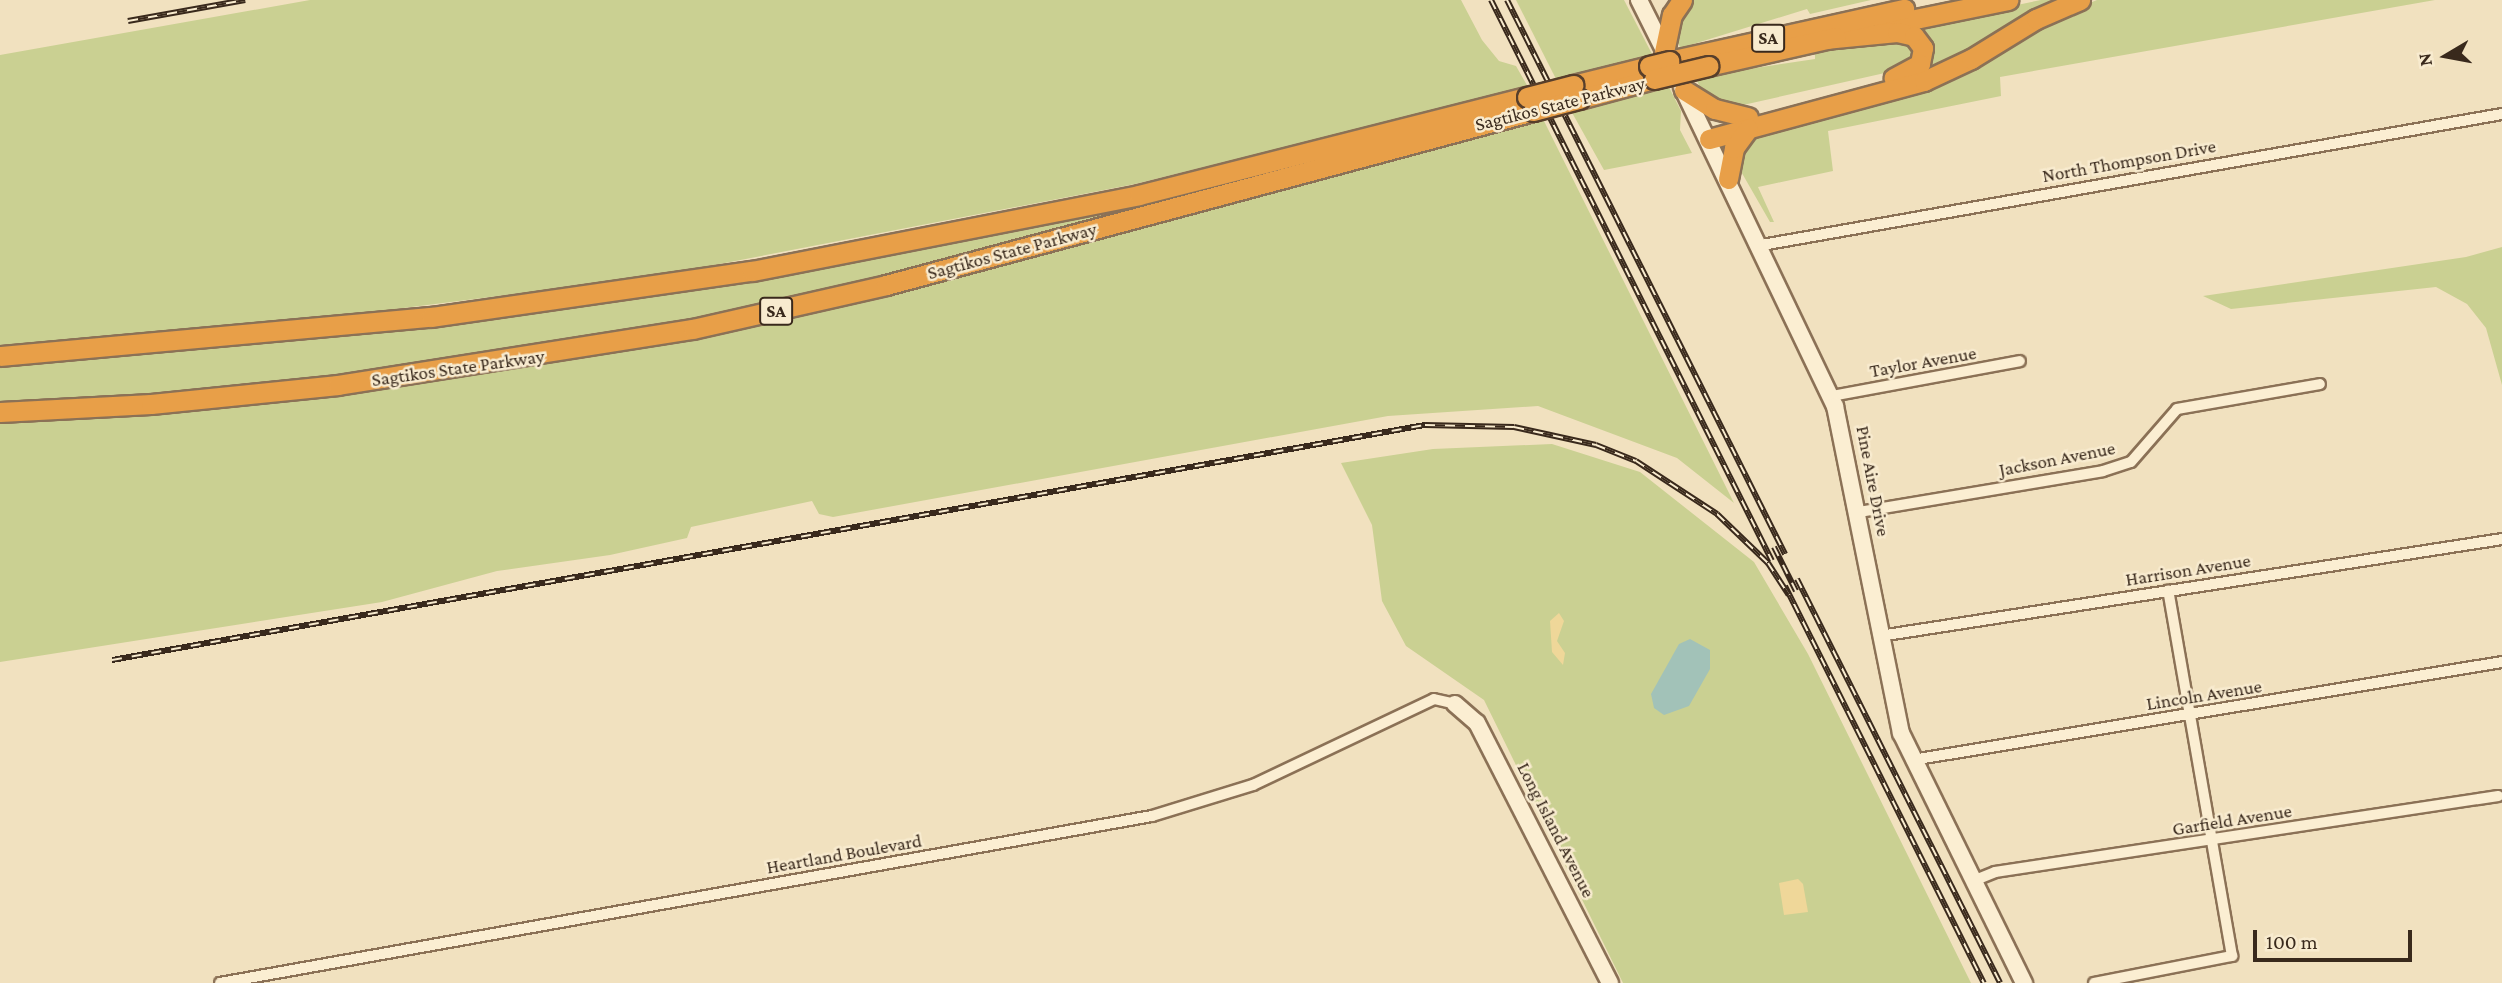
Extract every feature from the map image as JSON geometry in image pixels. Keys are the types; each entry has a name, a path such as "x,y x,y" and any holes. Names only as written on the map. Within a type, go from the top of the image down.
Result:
{"highway":[{"path":"1664,52 1672,15 1682,0"},
{"path":"1829,31 1899,0"},
{"name":"Sagtikos State Parkway","path":"0,412 150,404 338,385 693,330 887,285 1530,104 1946,0"},
{"name":"Sagtikos State Parkway","path":"1829,31 2008,0"},
{"path":"1706,134 1940,75 2028,23 2080,0"},
{"path":"1684,90 1715,109 1748,123 1901,77 1914,71 1922,59 1921,44 1909,33 1829,31"},
{"name":"Sagtikos State Parkway","path":"0,356 430,317 752,271 1139,195 1530,104"},
{"path":"1728,179 1734,148 1748,123"}],"street":[{"name":"Pine Aire Drive","path":"1639,0 1762,245 1832,396 1859,512 1898,722 1912,760 2024,983"},
{"name":"North Thompson Drive","path":"1762,245 2502,114"},
{"name":"Taylor Avenue","path":"1832,396 2020,361"},
{"name":"Jackson Avenue","path":"1859,512 2103,471 2131,462 2177,409 2320,384"},
{"name":"Harrison Avenue","path":"1880,636 2502,538"},
{"path":"2094,983 2232,956 2168,591"},
{"name":"Lincoln Avenue","path":"1912,760 2190,716 2502,662"},
{"name":"Heartland Boulevard","path":"220,983 1152,816 1253,785 1434,699 1455,704"},
{"name":"Long Island Avenue","path":"1455,704 1477,723 1610,983"},
{"name":"Garfield Avenue","path":"1973,881 1995,872 2498,796"}],"green space":[{"path":"310,0 1461,0 1482,40 1499,61 1516,66 1528,87 1135,184 657,276 317,319 0,345 0,55"},
{"path":"1516,0 1624,0 1652,54 1556,79"},
{"path":"1691,0 1871,0 1810,14 1807,9 1687,46 1702,76 1815,59 1815,52 1897,35 1918,48 1907,68 1734,107 1701,89 1678,43 1680,16"},
{"path":"2041,0 2067,0 1922,78 1911,27"},
{"path":"2097,0 2435,0 2000,77 2001,96 1828,131 1833,171 1758,187 1774,222 1770,222 1739,168 1739,154 1755,132 1819,113"},
{"path":"1668,85 1681,111 1680,130 1692,153 1604,170 1570,109"},
{"path":"1542,117 1734,503 1677,458 1538,406 1388,416 833,517 819,514 812,501 691,527 687,538 610,555 497,571 382,602 0,662 0,421 333,397 692,337"},
{"path":"1169,197 1170,203 1001,249 594,341 374,376 140,397 0,403 0,364 363,334 587,305 794,272"},
{"path":"2502,247 2502,385 2486,328 2467,304 2436,287 2231,309 2203,296 2466,257"},
{"path":"1552,444 1640,472 1754,562 1808,654 1971,983 1623,983 1484,700 1406,646 1382,601 1372,525 1341,463 1433,449"}],"sand":[{"path":"1559,613 1564,621 1557,641 1565,653 1563,665 1552,652 1550,621"},
{"path":"1798,879 1803,884 1808,912 1784,915 1779,883"}],"water":[{"path":"1690,639 1710,650 1710,669 1689,706 1664,715 1654,708 1651,694 1679,644"}],"railway":[{"path":"128,21 245,0"},
{"path":"1491,0 1772,561"},
{"path":"1507,0 1785,554"},
{"path":"112,660 1425,425 1514,427 1596,445 1636,461 1717,514 1768,563 1789,595"},
{"path":"1774,547 1796,591"},
{"path":"1797,579 2000,983"},
{"path":"1785,586 1984,983"}]}
